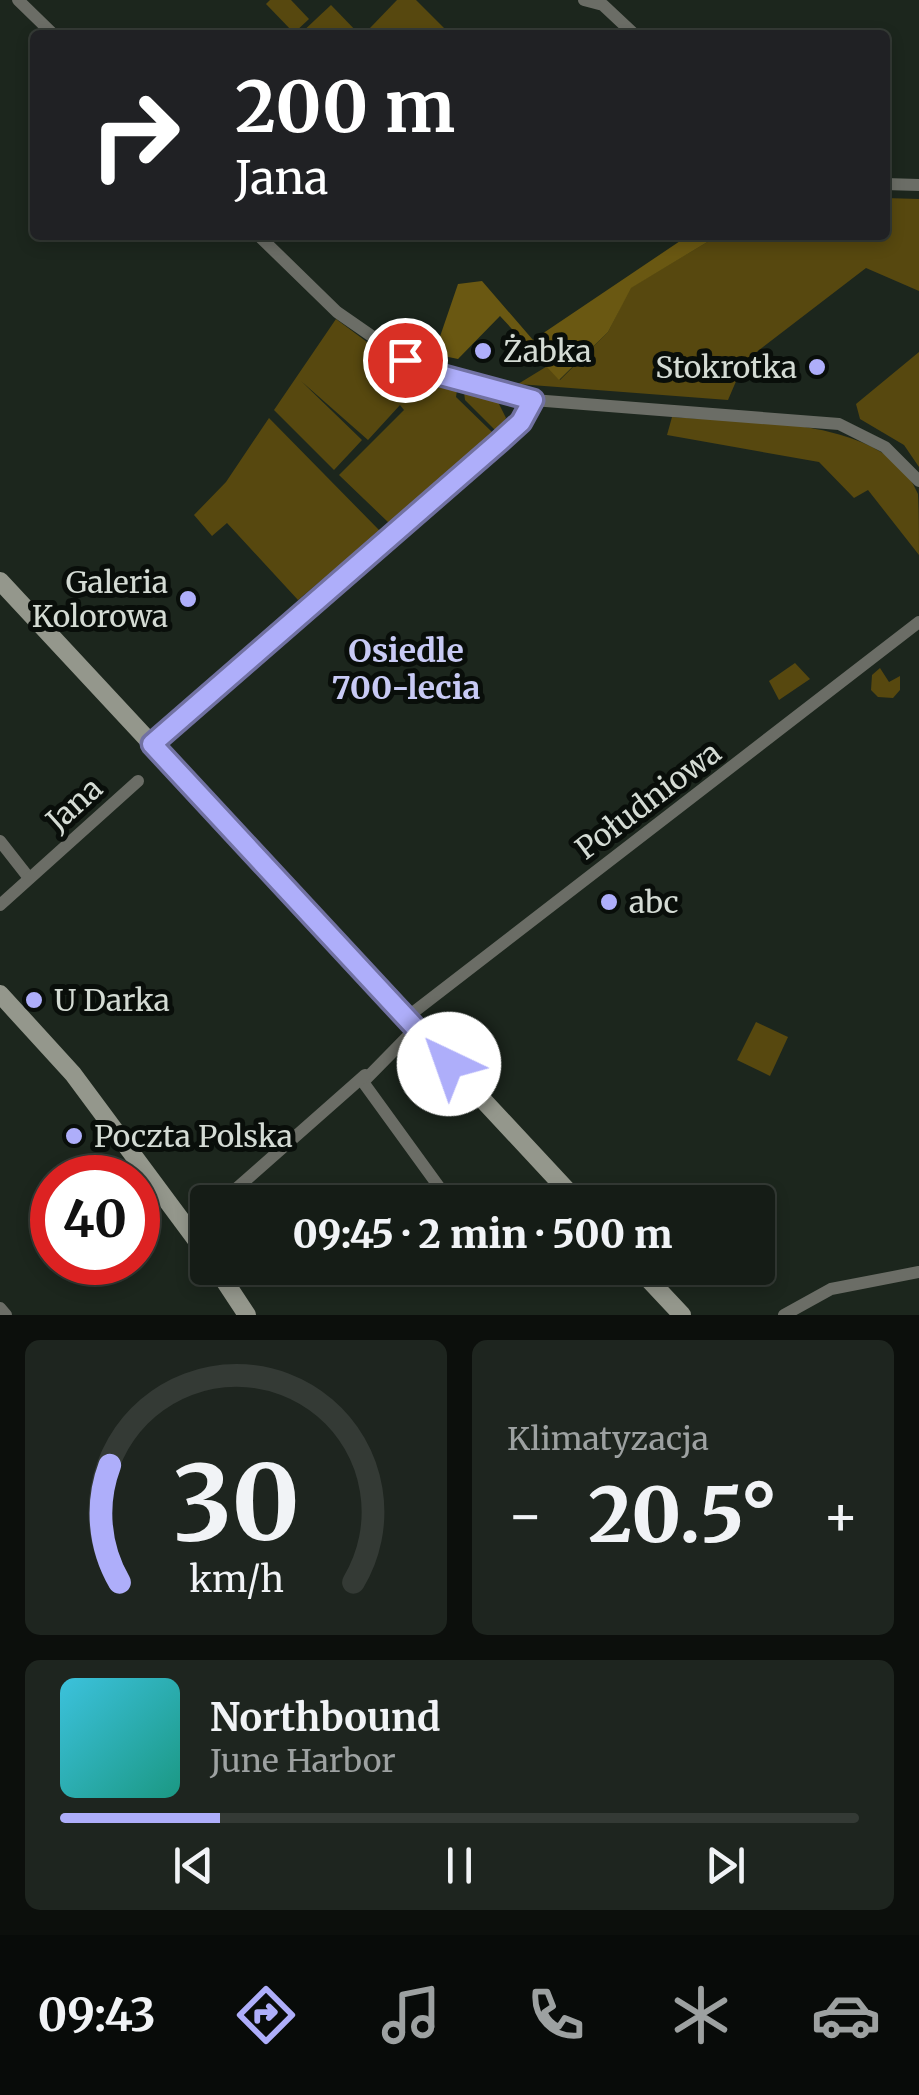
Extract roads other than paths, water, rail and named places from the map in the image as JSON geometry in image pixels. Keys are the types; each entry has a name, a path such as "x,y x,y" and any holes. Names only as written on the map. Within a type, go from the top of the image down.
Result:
{"street":[{"path":"18,0 49,30"},
{"path":"584,0 608,2 630,30"},
{"path":"890,184 919,185"},
{"path":"263,240 337,312 422,370 533,400 839,424 885,447 919,481"},
{"path":"152,744 521,422 533,400"},
{"path":"0,582 562,1185"},
{"name":"Południowa","path":"240,1185 367,1074 411,1022 919,622"},
{"name":"Jana","path":"0,905 138,781"},
{"path":"0,841 29,878"},
{"path":"0,994 74,1074 189,1230"},
{"path":"367,1074 363,1082 369,1093 437,1185"},
{"path":"784,1315 831,1289 919,1272"},
{"path":"226,1285 244,1314"},
{"path":"654,1285 682,1315"},
{"path":"0,1308 6,1315"}],"place":[{"name":"Żabka","path":"483,351"},
{"name":"Stokrotka","path":"817,367"},
{"name":"Galeria Kolorowa","path":"188,599"},
{"name":"abc","path":"609,902"},
{"name":"U Darka","path":"34,1000"},
{"name":"Poczta Polska","path":"74,1136"}],"district":[{"name":"Osiedle 700-lecia","path":"406,670"}]}
